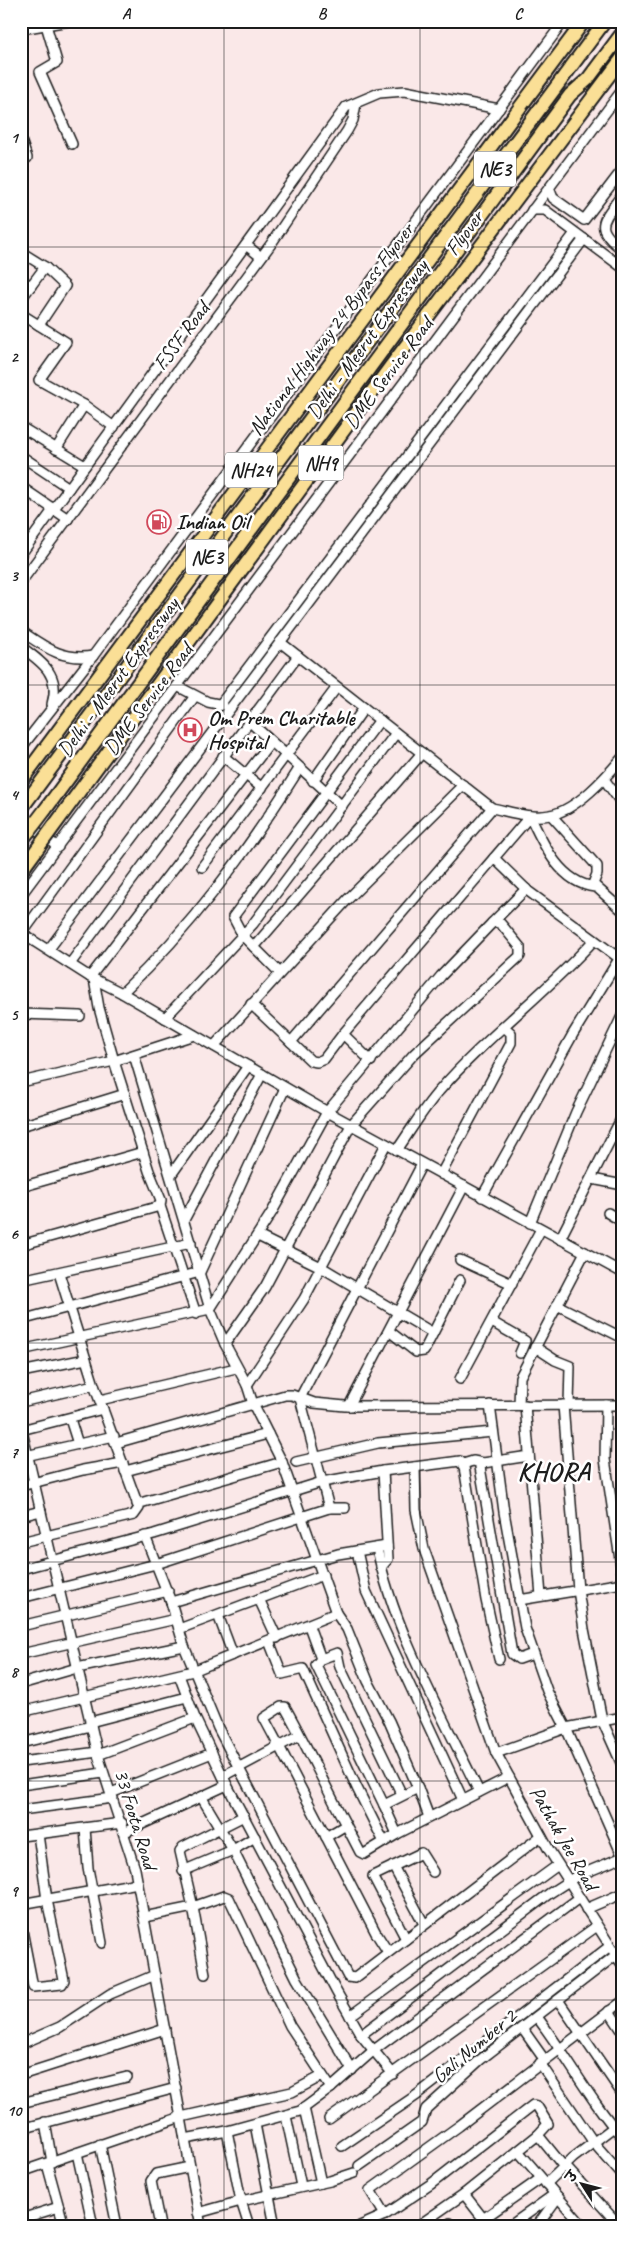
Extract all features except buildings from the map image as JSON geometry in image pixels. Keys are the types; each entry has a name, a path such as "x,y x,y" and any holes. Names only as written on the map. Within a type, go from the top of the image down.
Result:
{"highway":[{"name":"National Highway 24 Bypass Flyover","path":"21,781 144,612 584,21"},
{"name":"Delhi - Meerut Expressway","path":"21,809 605,21"},
{"name":"Delhi - Meerut Expressway","path":"25,836 564,103 588,79 623,32"},
{"name":"Flyover","path":"21,871 510,205 623,57"}],"street":[{"path":"21,29 69,21"},
{"path":"21,748 93,656 564,21"},
{"path":"46,25 57,62 40,72 72,144"},
{"name":"DME Service Road","path":"21,895 179,687 623,89"},
{"name":"FSSF Road","path":"21,554 346,107 379,93 405,91 499,109"},
{"name":"FSSF Road","path":"21,582 261,258 348,131 354,120 356,104"},
{"path":"21,140 27,158"},
{"path":"549,188 553,198 584,220 623,169"},
{"path":"623,193 604,221 602,230 607,238 623,250"},
{"path":"532,210 545,210 623,268"},
{"path":"220,706 575,233"},
{"path":"49,949 584,239"},
{"path":"246,245 261,258"},
{"path":"21,252 45,268 65,286 39,325"},
{"path":"21,299 45,268"},
{"path":"21,280 31,286"},
{"path":"21,314 66,342 39,380 84,406 114,427"},
{"path":"495,339 504,345"},
{"path":"149,380 160,395"},
{"path":"56,449 84,406"},
{"path":"21,427 85,466"},
{"path":"21,456 69,488"},
{"path":"21,487 68,519"},
{"path":"296,603 305,609"},
{"path":"21,630 54,653 81,658 93,656"},
{"path":"280,642 492,808 530,816 551,815 581,799 604,779 623,757"},
{"path":"21,647 46,664 55,693 50,709"},
{"path":"70,964 298,656"},
{"path":"179,687 220,706 234,704"},
{"path":"202,867 337,687"},
{"path":"195,696 22,934 49,949 92,978 194,1034 327,1112 623,1273"},
{"path":"313,781 364,708"},
{"path":"280,972 243,936 234,921 235,913 380,720"},
{"path":"249,721 325,793 342,806"},
{"path":"165,1018 243,936 396,733"},
{"path":"92,978 271,742"},
{"path":"254,946 422,753"},
{"path":"223,756 262,788"},
{"path":"122,993 143,974 216,890 256,837 299,768"},
{"path":"604,779 623,805"},
{"path":"214,1046 347,900 463,785"},
{"path":"291,1042 492,808"},
{"path":"551,815 597,866 597,874 592,884 623,911"},
{"path":"251,1004 311,1061 317,1062 324,1059 426,935 530,816"},
{"path":"530,816 547,850 557,864 579,883 595,887"},
{"path":"21,819 58,847"},
{"path":"482,1197 564,1050 621,960 526,889 494,858"},
{"path":"21,1350 196,1314 210,1309 258,1236 327,1112 441,976 526,889"},
{"path":"224,1344 265,1287 351,1125 414,1054 520,956 520,947 500,924 492,923"},
{"path":"397,1150 439,1091 504,1026 548,988 594,940"},
{"path":"92,978 114,1061 143,1152 161,1200 160,1206 196,1314"},
{"path":"21,1014 80,1016"},
{"path":"530,1223 576,1112 623,1014"},
{"path":"441,1174 511,1043 510,1033 504,1026"},
{"path":"21,1082 114,1061 194,1034"},
{"path":"343,1034 371,1061"},
{"path":"134,1055 210,1309 224,1344 247,1385 253,1404 282,1462 336,1613 347,1629 418,1788 428,1817"},
{"path":"171,1175 248,1066"},
{"path":"184,1220 262,1074"},
{"path":"200,1272 286,1088"},
{"path":"21,1126 125,1094"},
{"path":"560,1239 623,1115"},
{"path":"247,1385 304,1299 386,1144"},
{"path":"21,1187 143,1152"},
{"path":"329,1508 300,1398 422,1164"},
{"path":"592,1179 623,1185"},
{"path":"349,1406 464,1186"},
{"path":"21,1245 160,1206"},
{"path":"608,1213 623,1222"},
{"path":"460,1379 541,1228"},
{"path":"258,1236 321,1267 433,1333"},
{"path":"21,1280 191,1243"},
{"path":"541,1596 520,1377 585,1252"},
{"path":"460,1260 512,1284"},
{"path":"21,1320 200,1272"},
{"path":"21,1542 134,1514 138,1511 115,1440 94,1385 59,1273"},
{"path":"389,1331 420,1353 433,1333 460,1280"},
{"path":"558,1305 623,1338"},
{"path":"492,1322 525,1341 520,1353"},
{"path":"21,1331 21,1340"},
{"path":"535,1348 555,1360 570,1366 566,1405 578,1590 602,1720 623,1766"},
{"path":"21,1372 86,1359"},
{"path":"22,1429 70,1419 102,1405 236,1368"},
{"path":"21,1402 94,1385"},
{"path":"25,1456 78,1444 115,1440 284,1395 329,1405 349,1406 623,1406"},
{"path":"606,1405 604,1459 623,1579"},
{"path":"361,2035 569,1881 623,1857 533,1654 519,1600 496,1460 490,1406"},
{"path":"70,1419 78,1444"},
{"name":"33 Foota Road","path":"22,1429 25,1456 35,1483 98,1754 123,1828 138,1883 201,2226"},
{"path":"296,1462 315,1456 378,1443 493,1432"},
{"path":"21,1486 124,1467 268,1434"},
{"path":"21,1569 145,1536 322,1482 455,1460 463,1464 473,1461 483,1463 529,1456"},
{"path":"137,1504 282,1462"},
{"path":"483,1463 480,1468 512,1654 519,1659 533,1654"},
{"path":"463,1464 486,1600 499,1659"},
{"name":"Pathak Jee Road","path":"415,1467 416,1510 424,1549 496,1753 558,1865 623,1966"},
{"path":"383,1471 382,1547 388,1559 381,1566 394,1610 479,1792"},
{"path":"21,1598 156,1564 301,1519 329,1508 345,1508"},
{"path":"21,1516 41,1511"},
{"path":"145,1536 168,1591 193,1671 218,1728 348,1977 355,1978 541,1836"},
{"path":"171,1602 356,1551 382,1547"},
{"path":"356,1551 370,1600 463,1800"},
{"path":"179,1630 323,1575"},
{"path":"519,1600 623,1582"},
{"path":"21,1626 66,1617 168,1591"},
{"path":"259,1599 282,1674 303,1669 357,1788 384,1842"},
{"path":"21,1712 193,1671 309,1626 336,1613"},
{"path":"218,1615 233,1656"},
{"path":"21,1654 72,1644 176,1618"},
{"path":"309,1626 321,1659"},
{"path":"21,1684 77,1668 184,1646"},
{"path":"354,1647 321,1659 316,1664 398,1834"},
{"path":"337,1653 340,1667 402,1795"},
{"path":"180,1675 195,1718 227,1785 350,2016 361,2035 393,2074"},
{"path":"21,1742 187,1697"},
{"path":"388,1952 376,1933 264,1718 281,1707 285,1707 361,1854 428,1817 509,1777"},
{"path":"21,1762 98,1754 195,1718"},
{"path":"496,1753 566,1728 602,1720 622,1719"},
{"path":"223,1776 300,1734"},
{"path":"21,1810 112,1795 212,1752"},
{"path":"21,1785 104,1773"},
{"path":"21,1836 85,1828 123,1828 202,1798 227,1785"},
{"path":"384,1805 418,1788"},
{"path":"202,1798 233,1850 297,1979 352,2070"},
{"path":"204,1974 193,1907 180,1856 183,1848 244,1816"},
{"path":"326,1836 346,1826"},
{"path":"85,1828 92,1891 102,1943"},
{"path":"21,1925 33,1987 62,1984 64,1980 47,1900 38,1834"},
{"path":"183,1870 233,1850 255,1837"},
{"path":"406,1939 373,1879 376,1874 421,1853 433,1872"},
{"path":"350,2016 558,1865"},
{"path":"393,1866 424,1924"},
{"path":"21,1904 138,1883"},
{"path":"586,1909 623,1893"},
{"path":"144,1917 193,1907 224,1896 229,1898 290,2026 331,2088"},
{"path":"185,2139 227,2131 286,2116 304,2108 331,2088 374,2050 579,1898"},
{"path":"329,2119 597,1926"},
{"path":"342,2146 417,2095 610,1946"},
{"name":"Gali Number 2","path":"198,2213 301,2186 321,2183 357,2169 422,2122 426,2109 480,2060 616,1955"},
{"path":"21,2044 60,2027 110,1994 155,1976"},
{"path":"558,2000 623,2095"},
{"path":"385,2215 370,2190 459,2126 560,2047 623,2001"},
{"path":"609,2011 623,2032"},
{"path":"537,2017 560,2047 613,2128 623,2138"},
{"path":"522,2028 594,2143 623,2176"},
{"path":"21,2075 165,2029"},
{"path":"21,2172 181,2117 292,2092 322,2076"},
{"path":"21,2104 127,2077"},
{"path":"21,2129 176,2088"},
{"path":"360,2226 385,2215 431,2184 534,2105 538,2106 548,2124 538,2135 464,2194 418,2226"},
{"path":"304,2108 321,2183"},
{"path":"286,2116 301,2186"},
{"path":"464,2194 486,2224 565,2166 623,2120"},
{"path":"44,2122 50,2163 64,2226"},
{"path":"255,2124 275,2226"},
{"path":"227,2131 241,2201 249,2226"},
{"path":"538,2135 620,2226"},
{"path":"100,2144 117,2226"},
{"path":"518,2151 583,2226"},
{"path":"77,2153 93,2226"},
{"path":"160,2226 151,2181 156,2174 190,2167"},
{"path":"510,2226 556,2196"},
{"path":"537,2226 556,2196"},
{"path":"21,2219 59,2207"}],"place":[{"name":"Indian Oil","path":"159,522"},
{"name":"Om Prem Charitable Hospital","path":"190,730"}],"district":[{"name":"KHORA","path":"554,1471"}]}
